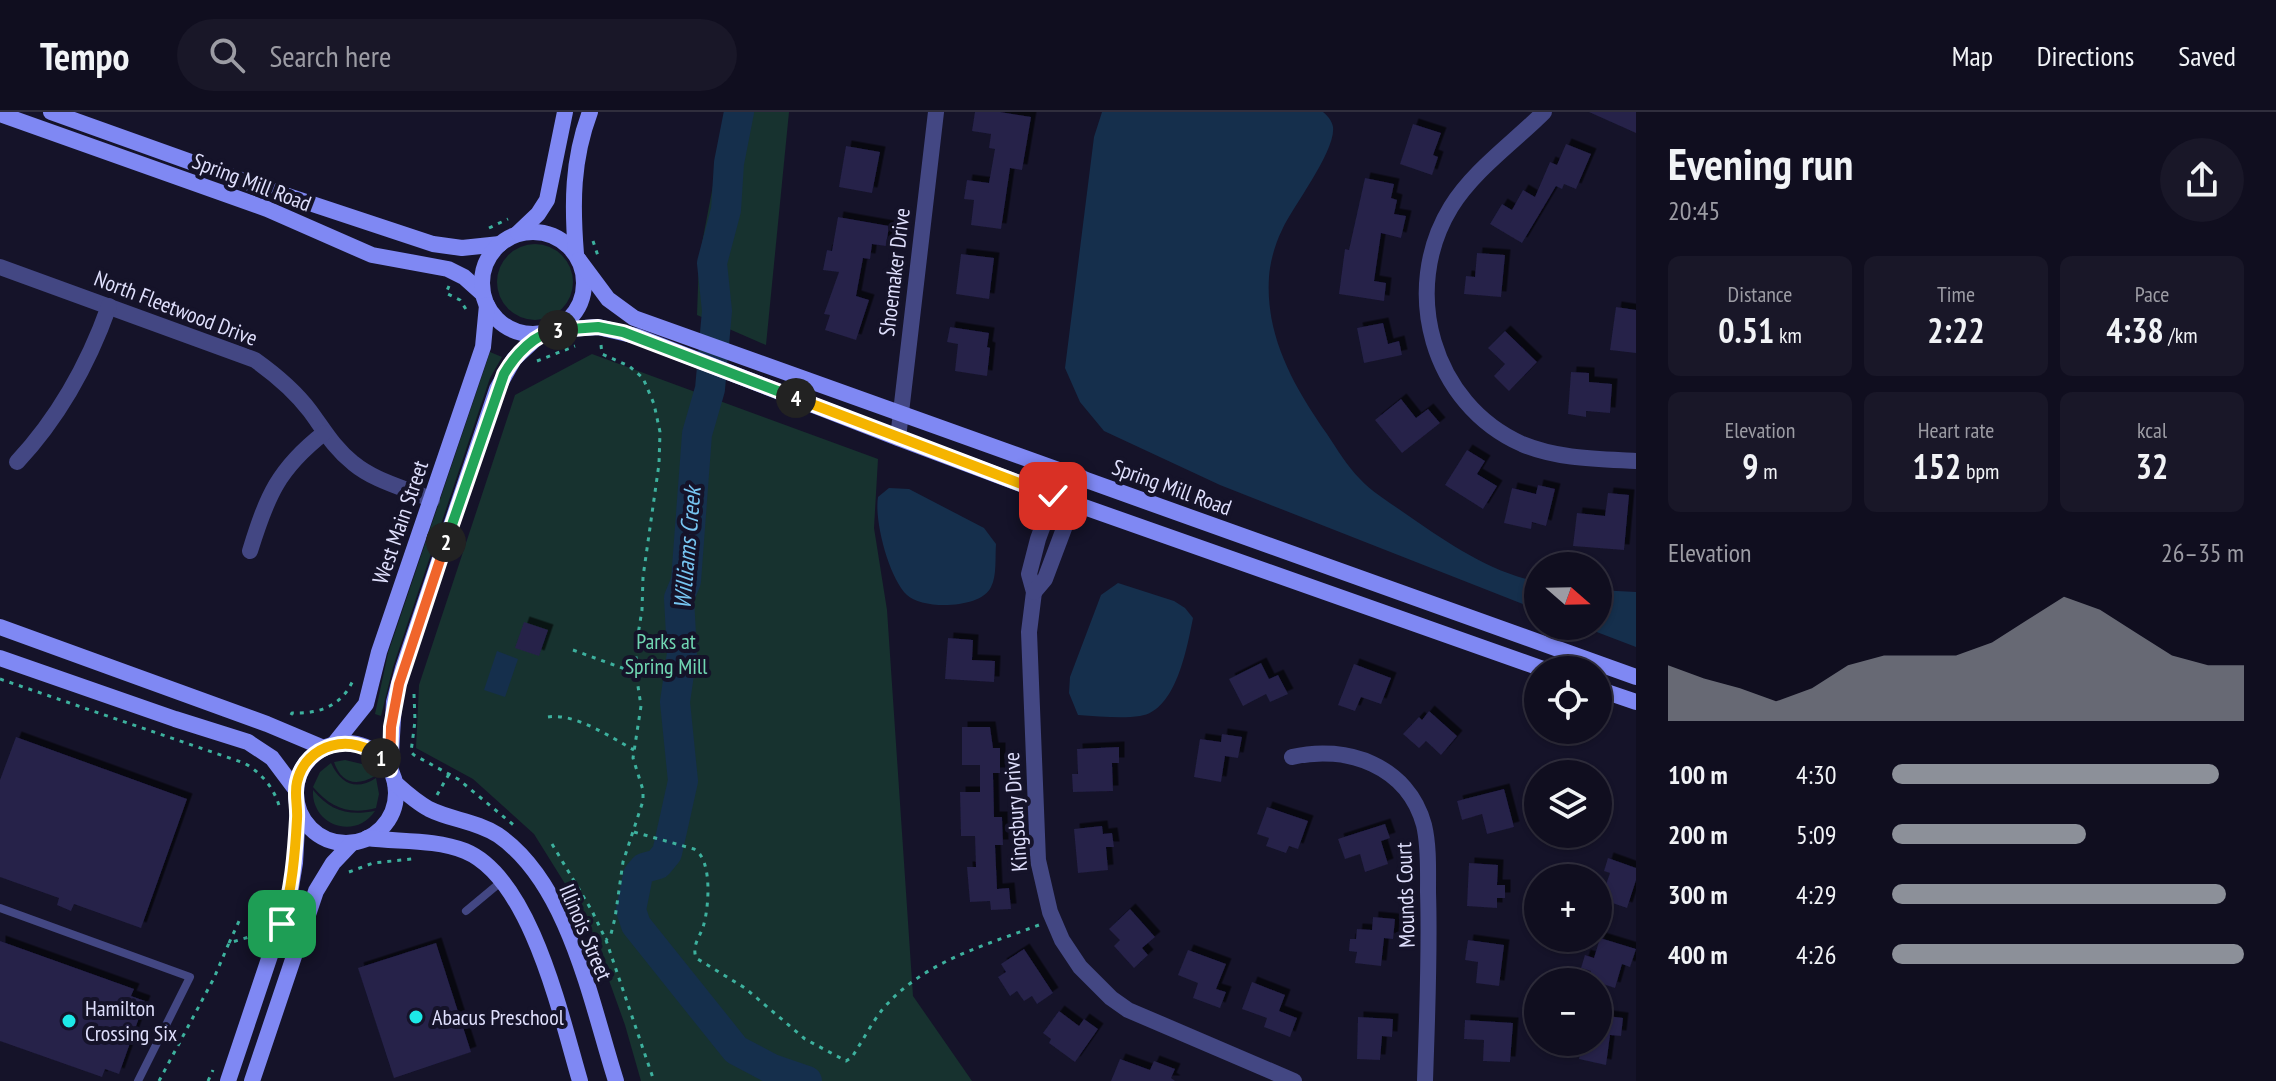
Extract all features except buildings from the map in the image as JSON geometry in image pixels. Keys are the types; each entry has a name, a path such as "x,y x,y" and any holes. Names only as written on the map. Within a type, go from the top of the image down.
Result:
{"street":[{"name":"Spring Mill Road","path":"51,112 433,244 462,248 500,244"},
{"path":"565,112 547,200 531,222 500,244 486,262 482,283 485,300 505,326 523,334 604,328 636,336 1053,496 1524,662"},
{"path":"577,257 573,184 577,153 590,112"},
{"name":"Shoemaker Drive","path":"898,438 936,112"},
{"path":"1544,112 1465,187 1450,209 1428,261 1425,290 1431,336 1447,375 1458,392 1470,408 1497,430 1540,450 1580,457 1636,461"},
{"name":"Spring Mill Road","path":"0,114 267,209 372,255 448,269 464,277 485,300"},
{"path":"252,1081 316,891 333,863 360,840 378,831 390,814 396,795 392,776 391,727 399,684 497,389 514,359 548,332 566,323 581,300 584,273 577,257 564,242 549,234 532,232 516,235"},
{"name":"Spring Mill Road","path":"577,257 619,308 634,318 1636,677"},
{"name":"North Fleetwood Drive","path":"0,267 255,360 299,398 324,433 355,465 379,480 432,500"},
{"name":"West Main Street","path":"329,746 366,704 377,659 483,347 485,300"},
{"path":"17,462 38,440 69,397 109,306"},
{"path":"250,551 271,491 286,467 324,433"},
{"name":"Kingsbury Drive","path":"1063,471 1029,574 1034,592 1029,632 1038,860 1050,912 1062,940 1080,967 1111,998 1128,1010 1294,1081"},
{"name":"Kingsbury Drive","path":"1034,592 1045,579 1083,478"},
{"path":"0,627 329,746"},
{"path":"0,658 248,742 272,758 296,790"},
{"path":"1612,694 1636,702"},
{"path":"228,1081 289,899 295,863 296,790 304,766 329,746 346,743 366,747 383,760 392,776"},
{"name":"Mounds Court","path":"1292,757 1309,753 1363,758 1395,778 1419,812 1427,848 1430,934 1425,1081"},
{"name":"Illinois Street","path":"392,776 430,809 497,834 535,873 554,903 572,946 616,1081"},
{"path":"298,808 310,828 342,843 360,840 452,847 477,857 491,868 527,922 540,952 580,1081"}],"lane":[{"path":"466,911 502,881"},
{"path":"0,908 190,977 138,1081"}],"path":[{"path":"483,229 513,216"},
{"path":"592,238 601,261"},
{"path":"446,293 460,300 471,320"},
{"path":"593,342 602,343 602,354 629,366 643,378 654,404 660,432 659,464 636,647 641,706 634,764 643,796 621,874 611,934 606,940"},
{"path":"530,365 583,343"},
{"path":"573,650 636,673"},
{"path":"0,679 244,763 275,792 280,811"},
{"path":"292,713 318,711 344,698"},
{"path":"548,717 560,716 587,726 634,750"},
{"path":"415,721 411,752 449,774 437,795"},
{"path":"634,832 684,845 701,852 706,861 708,903 703,928 694,947 696,958 745,988 805,1039 846,1061 852,1057 881,1012 920,976 953,957 1039,925"},
{"path":"552,844 606,940 654,1081"},
{"path":"341,877 373,863 417,858"},
{"path":"159,1081 202,1002 240,919"},
{"path":"229,943 263,933"}],"green space":[{"path":"727,112 789,112 766,345 697,315 699,259"},
{"path":"535,244 549,247 562,255 570,268 573,282 570,296 562,309 549,317 535,320 521,317 508,309 500,296 497,282 500,268 508,255 521,247"},
{"path":"490,352 502,357 490,378 393,667 381,716 375,714 388,653"},
{"name":"Parks at Spring Mill","path":"592,354 878,459 874,528 887,610 913,996 972,1081 641,1081 625,1025 587,919 534,834 473,779 416,748 419,685 515,395"},
{"path":"345,760 362,764 375,776 356,782 345,779 334,762"},
{"path":"331,763 339,776 356,785 376,778 379,794 376,808 357,811 341,808 313,787 320,772"},
{"path":"313,790 326,803 340,810 356,813 375,811 357,825 336,825 319,812"}],"water":[{"path":"1102,112 1323,112 1328,117 1333,127 1328,150 1282,230 1270,265 1272,320 1284,361 1315,417 1355,474 1381,497 1467,554 1524,578 1524,604 1220,485 1104,431 1080,402 1065,368 1094,137"},
{"path":"889,488 909,489 984,528 996,544 994,577 985,594 976,600 951,605 925,603 907,595 894,576 878,520 878,497"},
{"path":"1118,583 1174,601 1185,608 1193,618 1183,661 1171,691 1152,712 1125,717 1078,715 1069,693 1070,677 1101,595"},
{"path":"1612,591 1636,592 1636,647 1612,638"},
{"path":"497,651 518,659 505,697 484,690"}],"waterway":[{"name":"Williams Creek","path":"739,112 729,163 726,210 712,263 717,311 710,389 697,434 686,581 679,598 682,653 675,702 683,781 667,853 658,864 644,868 638,875 631,910 636,925 736,1050 772,1069 807,1081"}],"place":[{"name":"Abacus Preschool","path":"416,1017"},
{"name":"Hamilton Crossing Six","path":"69,1021"}],"route":[{"path":"282,924 295,863 296,790 300,774 316,753 334,744 346,743 366,747 390,770 394,702 403,668 497,389 514,359 541,334 586,327 636,336 1053,496"}]}
